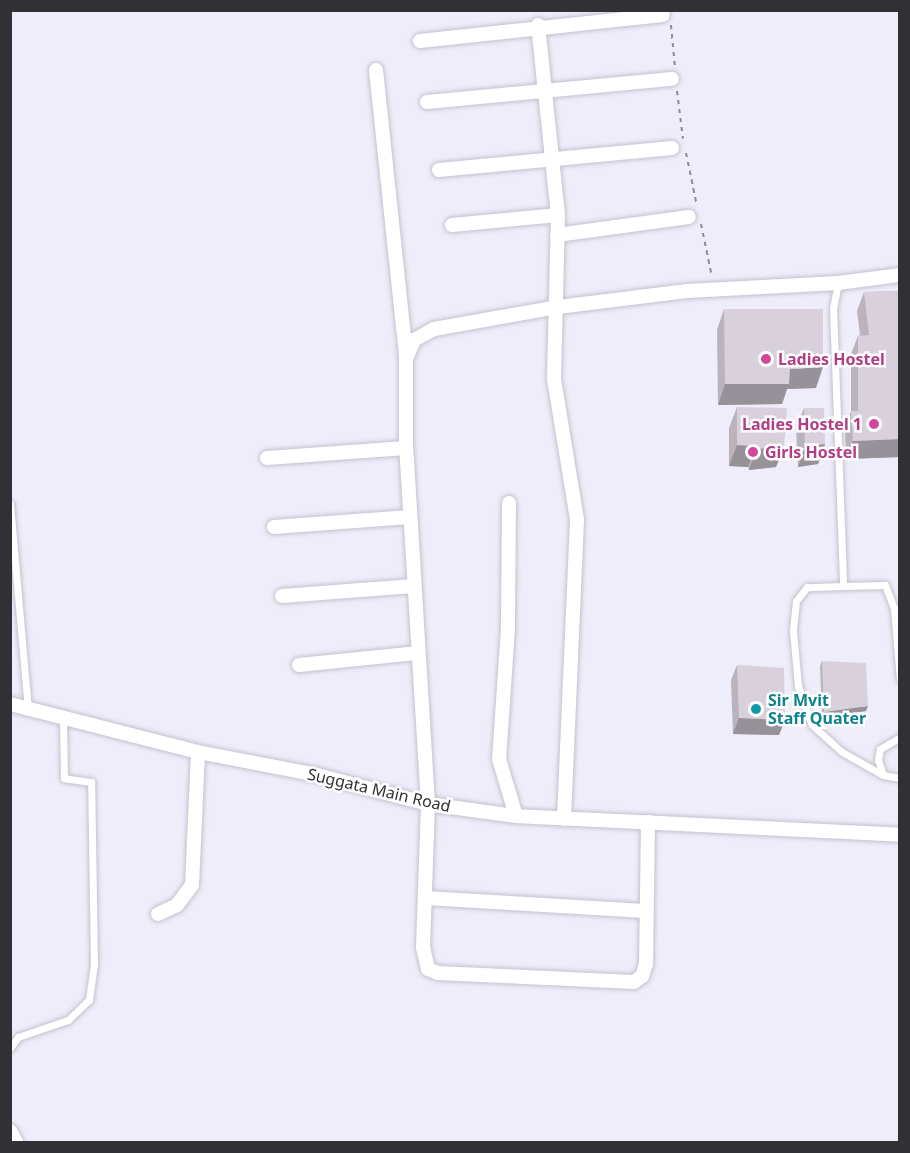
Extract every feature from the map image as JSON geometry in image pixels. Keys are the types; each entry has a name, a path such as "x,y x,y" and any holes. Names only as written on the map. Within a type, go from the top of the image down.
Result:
{"street":[{"path":"420,41 538,26 667,18"},
{"path":"538,26 558,215 558,307 554,379 577,520 564,819"},
{"path":"376,70 406,359 406,447 428,804 424,958 428,969 438,973 634,982 642,976 646,964 648,822"},
{"path":"427,102 674,76"},
{"path":"439,170 680,147"},
{"path":"452,225 558,215"},
{"path":"557,235 695,216"},
{"path":"406,359 414,340 434,329 558,307 715,291 838,283 900,275"},
{"path":"267,458 406,447"},
{"path":"509,503 507,628 499,759 516,816"},
{"path":"274,527 410,517"},
{"path":"282,596 414,586"},
{"path":"299,665 418,653"},
{"name":"Suggata Main Road","path":"10,704 198,752 317,775 428,804 516,816 900,835"},
{"path":"158,914 177,905 192,885 198,752"},
{"path":"426,898 645,911"},
{"path":"10,1131 15,1143"}],"lane":[{"path":"838,283 833,308 843,586"},
{"path":"10,504 28,708"},
{"path":"900,679 894,608 885,585 807,587 796,601 793,631 798,686 812,725 842,752 883,775 900,778"},
{"path":"10,1048 18,1037 68,1020 89,1000 94,964 91,782 64,778 63,719"},
{"path":"883,775 878,760 880,749 900,737"}],"path":[{"path":"667,18 680,147 715,291"}],"building":[{"path":"900,291 900,439 853,441 851,411 858,411 858,336 869,335 864,292"},
{"name":"Ladies Hostel","path":"724,309 823,309 823,367 790,369 789,384 725,384"},
{"path":"737,407 787,408 784,447 756,449 756,446 737,445"},
{"path":"804,408 824,408 825,444 805,446"},
{"path":"822,661 866,663 868,706 824,712"},
{"name":"Sir Mvit Staff Quater","path":"737,665 784,668 785,720 739,718"}],"place":[{"name":"Ladies Hostel","path":"766,359"},
{"name":"Ladies Hostel 1","path":"874,424"},
{"name":"Girls Hostel","path":"753,452"},
{"name":"Sir Mvit Staff Quater","path":"756,709"}]}
